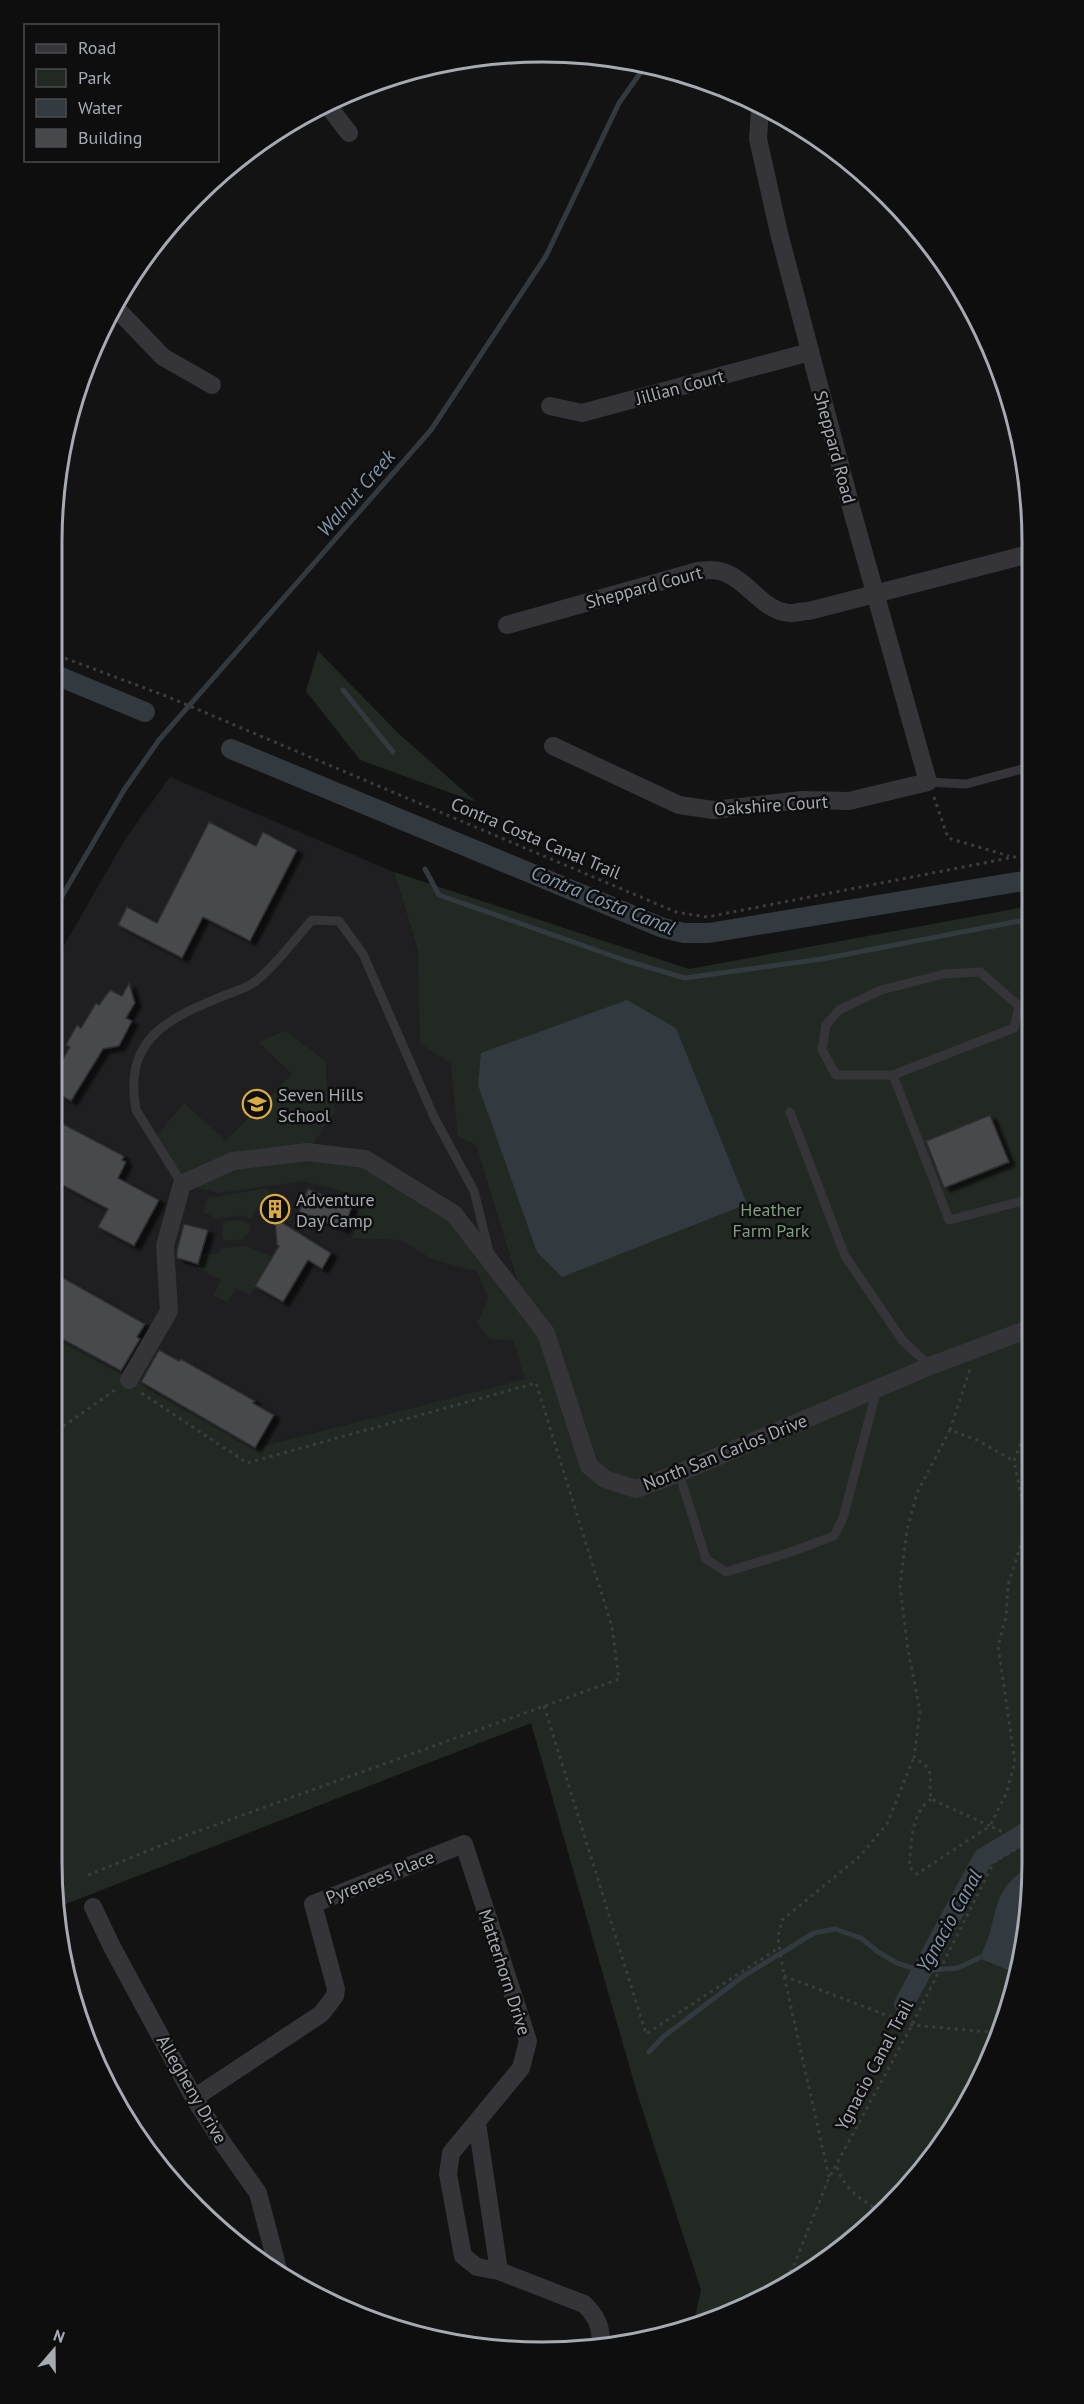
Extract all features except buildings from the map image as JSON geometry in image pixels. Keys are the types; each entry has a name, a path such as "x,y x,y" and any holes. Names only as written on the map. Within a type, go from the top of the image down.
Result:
{"street":[{"path":"331,110 349,133"},
{"name":"Sheppard Road","path":"760,114 758,139 779,233 875,594 928,782"},
{"path":"120,312 163,357 212,385"},
{"name":"Jillian Court","path":"550,406 582,413 810,352"},
{"name":"Sheppard Court","path":"507,625 698,571 713,570 736,578 762,600 776,609 790,613 809,611 1022,556"},
{"name":"Oakshire Court","path":"553,746 679,805 713,810 802,800 849,801 928,782"},
{"name":"North San Carlos Drive","path":"182,1184 233,1161 307,1152 365,1159 454,1214 546,1333 589,1466 605,1479 636,1488 679,1473 758,1437 930,1366 1022,1332"},
{"path":"127,1381 169,1311 165,1246 182,1184"},
{"name":"Pyrenees Place","path":"191,2092 321,2014 335,1996 336,1989 313,1904 464,1844"},
{"name":"Matterhorn Drive","path":"464,1844 528,2041 521,2068 477,2123 455,2146 451,2154 448,2174 464,2256 477,2266 500,2271 584,2304 600,2328 602,2338"},
{"name":"Allegheny Drive","path":"93,1907 112,1947 191,2092 258,2193 276,2263"},
{"path":"477,2123 500,2271"}],"lane":[{"path":"928,782 966,784 1022,769"},
{"path":"182,1184 136,1110 135,1079 147,1041 160,1027 187,1011 255,982 312,920 339,921 363,954 436,1123 474,1191 492,1263"},
{"path":"980,972 1019,1006 1014,1028 893,1075 836,1075 822,1050 826,1025 839,1010 881,990 944,974 980,972"},
{"path":"893,1075 949,1220 1022,1201"},
{"path":"790,1112 845,1256 903,1341 930,1366"},
{"path":"679,1473 706,1559 726,1572 792,1552 834,1536 843,1518 877,1389"}],"path":[{"name":"Contra Costa Canal Trail","path":"62,657 166,696 676,912 707,917 1022,855"},
{"path":"928,782 948,838 1011,856"},
{"path":"829,2178 784,1976 778,1938 782,1920 860,1857 886,1824 914,1757 920,1711 908,1650 900,1586 907,1530 917,1493 950,1430 977,1350"},
{"path":"62,1426 127,1381 247,1463 536,1383 612,1627 619,1679 182,1837 88,1875"},
{"path":"950,1430 977,1440 1014,1461"},
{"path":"1022,1441 1014,1461 1022,1500"},
{"path":"931,1799 921,1806 913,1828 909,1866 917,1874 990,1826 1006,1794 1016,1761 998,1646 1006,1617 1008,1585 1022,1541"},
{"path":"544,1706 646,2034 780,1947"},
{"path":"914,1757 925,1764 932,1777 931,1799"},
{"path":"931,1799 1003,1832 1012,1851"},
{"name":"Ygnacio Canal Trail","path":"788,2274 829,2178 912,2025 994,1862 1022,1845"},
{"path":"784,1976 912,2025 991,2032"},
{"path":"836,2166 842,2181 856,2196 875,2208"}],"shaded area":[{"name":"Seven Hills School","path":"170,777 394,872 545,1374 255,1448 62,1339 62,949 126,838"}],"green space":[{"path":"318,651 399,734 476,802 360,760 306,691"},
{"name":"Heather Farm Park","path":"394,872 689,969 1022,907 1022,1862 1018,1925 1013,1956 997,2016 973,2075 942,2129 903,2179 859,2223 809,2262 755,2293 695,2317 701,2290 637,2093 531,1723 64,1905 62,1862 62,1339 255,1448 525,1379 513,1340 490,1339 477,1323 488,1299 478,1272 432,1259 401,1240 351,1238 355,1231 355,1196 346,1192 303,1181 218,1193 182,1184 153,1140 184,1103 226,1141 292,1074 258,1042 285,1031 326,1061 326,1084 336,1110 308,1151 365,1159 454,1214 511,1287 517,1280 476,1145 458,1136 451,1064 420,1043 418,951"},
{"path":"268,1188 269,1196 264,1198 251,1218 241,1215 218,1219 203,1212 207,1198"},
{"path":"241,1220 249,1224 251,1231 243,1239 226,1241 222,1237 223,1222"},
{"path":"247,1246 272,1257 250,1296 236,1288 228,1302 213,1296 221,1280 197,1268 202,1253 216,1254 224,1248"}],"water":[{"path":"627,1000 676,1028 747,1204 562,1277 537,1252 478,1085 481,1053"},
{"path":"1022,1872 1018,1925 1010,1971 979,1958 986,1945 1000,1896"}],"waterway":[{"name":"Walnut Creek","path":"62,896 124,790 159,740 431,430 546,256 619,103 641,72"},
{"name":"Contra Costa Canal","path":"62,678 145,712"},
{"path":"343,690 393,752"},
{"name":"Contra Costa Canal","path":"231,749 663,928 684,933 709,933 1022,881"},
{"path":"425,869 439,895 627,961 685,978 822,959 1022,921"},
{"name":"Ygnacio Canal","path":"904,2004 983,1858 1022,1835"},
{"path":"649,2052 663,2037 742,1977 814,1933 835,1929 861,1938 878,1952 897,1963 922,1971 958,1968 979,1958"}],"place":[{"name":"Seven Hills School","path":"257,1104"},
{"name":"Adventure Day Camp","path":"275,1209"}]}
